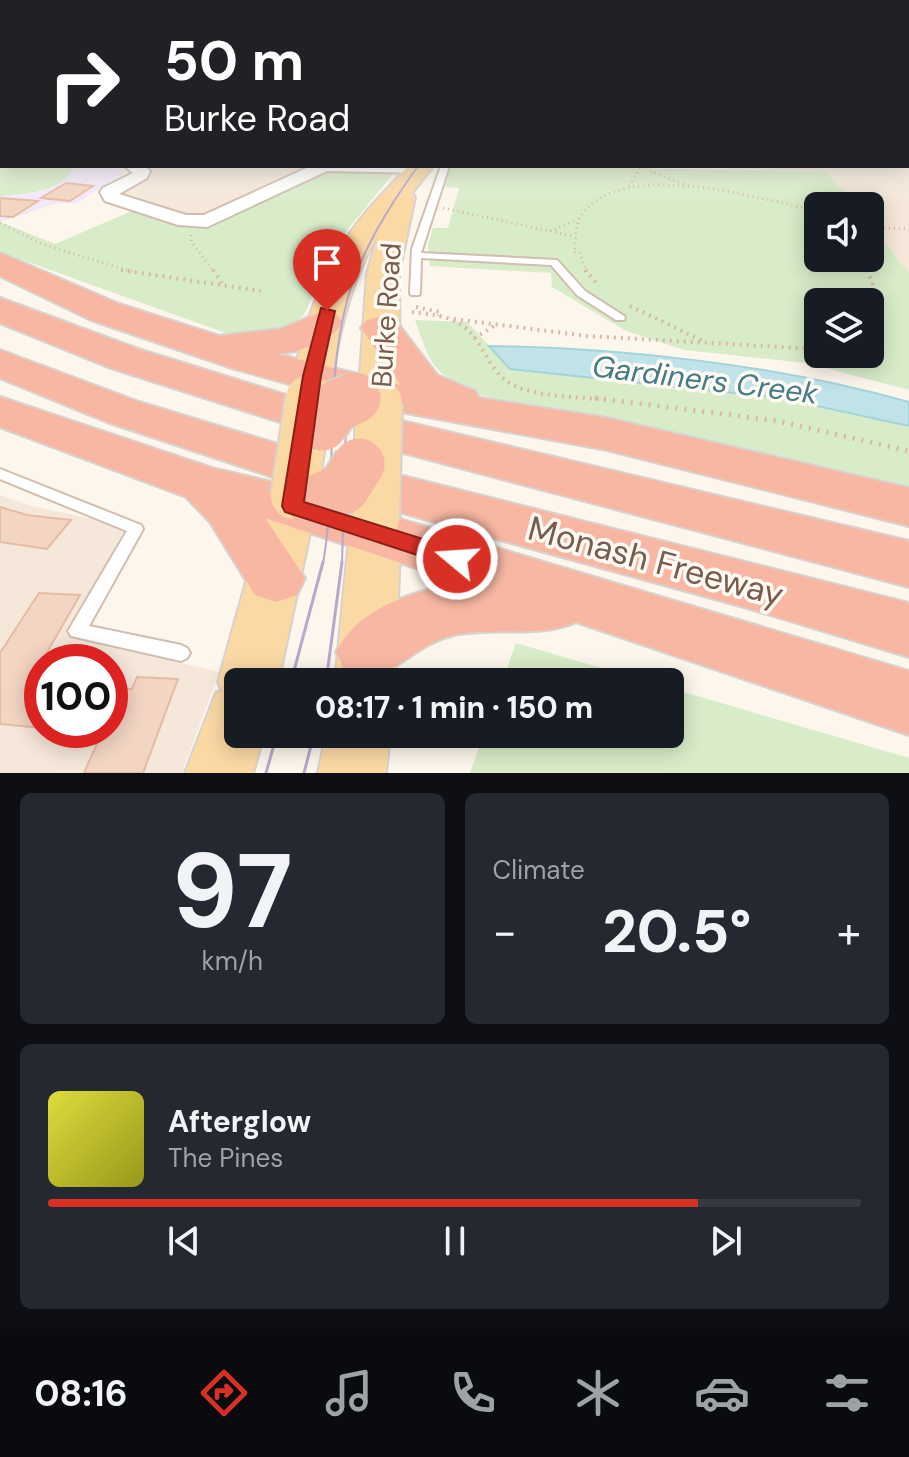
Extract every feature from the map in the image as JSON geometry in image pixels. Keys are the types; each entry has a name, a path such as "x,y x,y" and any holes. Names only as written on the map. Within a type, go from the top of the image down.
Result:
{"highway":[{"path":"0,263 105,312 180,339 302,390 379,414 547,422"},
{"path":"0,309 123,358 302,390"},
{"path":"396,320 428,388 458,400 800,478 909,507"},
{"path":"180,339 229,345 275,343 300,337 323,323"},
{"path":"0,363 618,610 909,703"},
{"path":"0,411 204,484 347,485 379,414"},
{"name":"Monash Freeway","path":"379,414 909,564"},
{"path":"204,484 229,508 276,578"},
{"name":"Monash Freeway","path":"385,516 744,583 909,630"},
{"path":"366,667 388,634 469,607 523,603 618,610"}],"main road":[{"name":"Burke Road","path":"366,667 385,516 379,414 396,320 385,259 421,173"},
{"name":"Burke Road","path":"252,668 276,578 295,483 302,390 323,323 339,280 366,230 421,173"},
{"path":"219,773 227,748"},
{"path":"352,773 356,748"}],"street":[{"path":"136,168 142,171 141,175 114,187 109,192 111,197 191,222 222,217 319,168"},
{"path":"343,168 421,173"}],"lane":[{"path":"415,293 421,173"},
{"path":"416,255 554,262 573,286 620,318"},
{"path":"0,474 136,529 77,631 181,653"}],"path":[{"path":"627,188 640,168"},
{"path":"644,168 690,185"},
{"path":"548,232 576,221 588,207 627,188 690,185 736,191 804,208"},
{"path":"449,209 573,236"},
{"path":"576,221 574,252 579,252 587,273 606,291"},
{"path":"0,223 44,245 123,271 261,291"},
{"path":"884,228 909,229"},
{"path":"195,233 191,241 224,286"},
{"path":"415,293 414,306 440,312 438,316"},
{"path":"626,304 705,342"},
{"path":"396,320 438,316 587,336 804,349"},
{"path":"451,319 474,338 502,380 527,390 778,421 909,451"},
{"path":"474,338 500,324"}],"shaded area":[{"path":"71,168 114,168 126,172 77,203 58,203 0,222 0,196 40,192 55,185"},
{"path":"126,168 398,168 392,175 340,171 316,175 208,224 141,212 101,198 101,193 134,174 133,170"},
{"path":"722,168 909,168 909,273 884,242 884,192 843,192 826,171"},
{"path":"0,495 31,506 127,526 67,635 104,644 24,644 24,748 128,748 128,650 219,672 182,773 0,773"}],"green space":[{"path":"0,168 72,168 69,175 52,187 0,196"},
{"path":"450,168 826,171 843,192 804,192 804,272 884,272 884,242 909,273 909,390 825,368 884,368 884,288 804,288 804,363 684,350 626,331 552,287 551,273 430,266 428,245 433,228 448,228 459,188 445,187"},
{"path":"340,171 392,175 348,229 327,263 305,313 288,330 234,336 0,252 0,222 55,244 134,210 208,224 224,220 310,177"},
{"path":"415,320 467,322 500,357 780,398 909,426 909,493 475,394 449,379 434,365"},
{"path":"516,643 601,668 507,668"},
{"path":"684,692 909,758 909,773 470,773 479,748 684,748"}],"water":[{"name":"Gardiners Creek","path":"489,346 647,355 807,378 909,402 909,426 780,398 510,369"}],"building":[{"path":"66,183 93,186 70,201 41,198"},
{"path":"0,198 38,201 13,217 0,216"},
{"path":"0,507 27,515 71,520 47,549 0,542"},
{"path":"39,593 80,595 52,644 24,644 24,726 0,724 0,653"},
{"path":"137,677 178,679 143,773 84,773 95,748 128,748 128,689 132,689"}],"tram line":[{"path":"323,564 330,499 336,366 347,301 376,230 417,168"},
{"path":"342,564 346,424"},
{"path":"295,668 323,562"},
{"path":"328,668 342,562"},
{"path":"266,773 273,748"},
{"path":"304,773 310,748"}],"route":[{"path":"327,311 312,376 293,506 457,559"}]}
